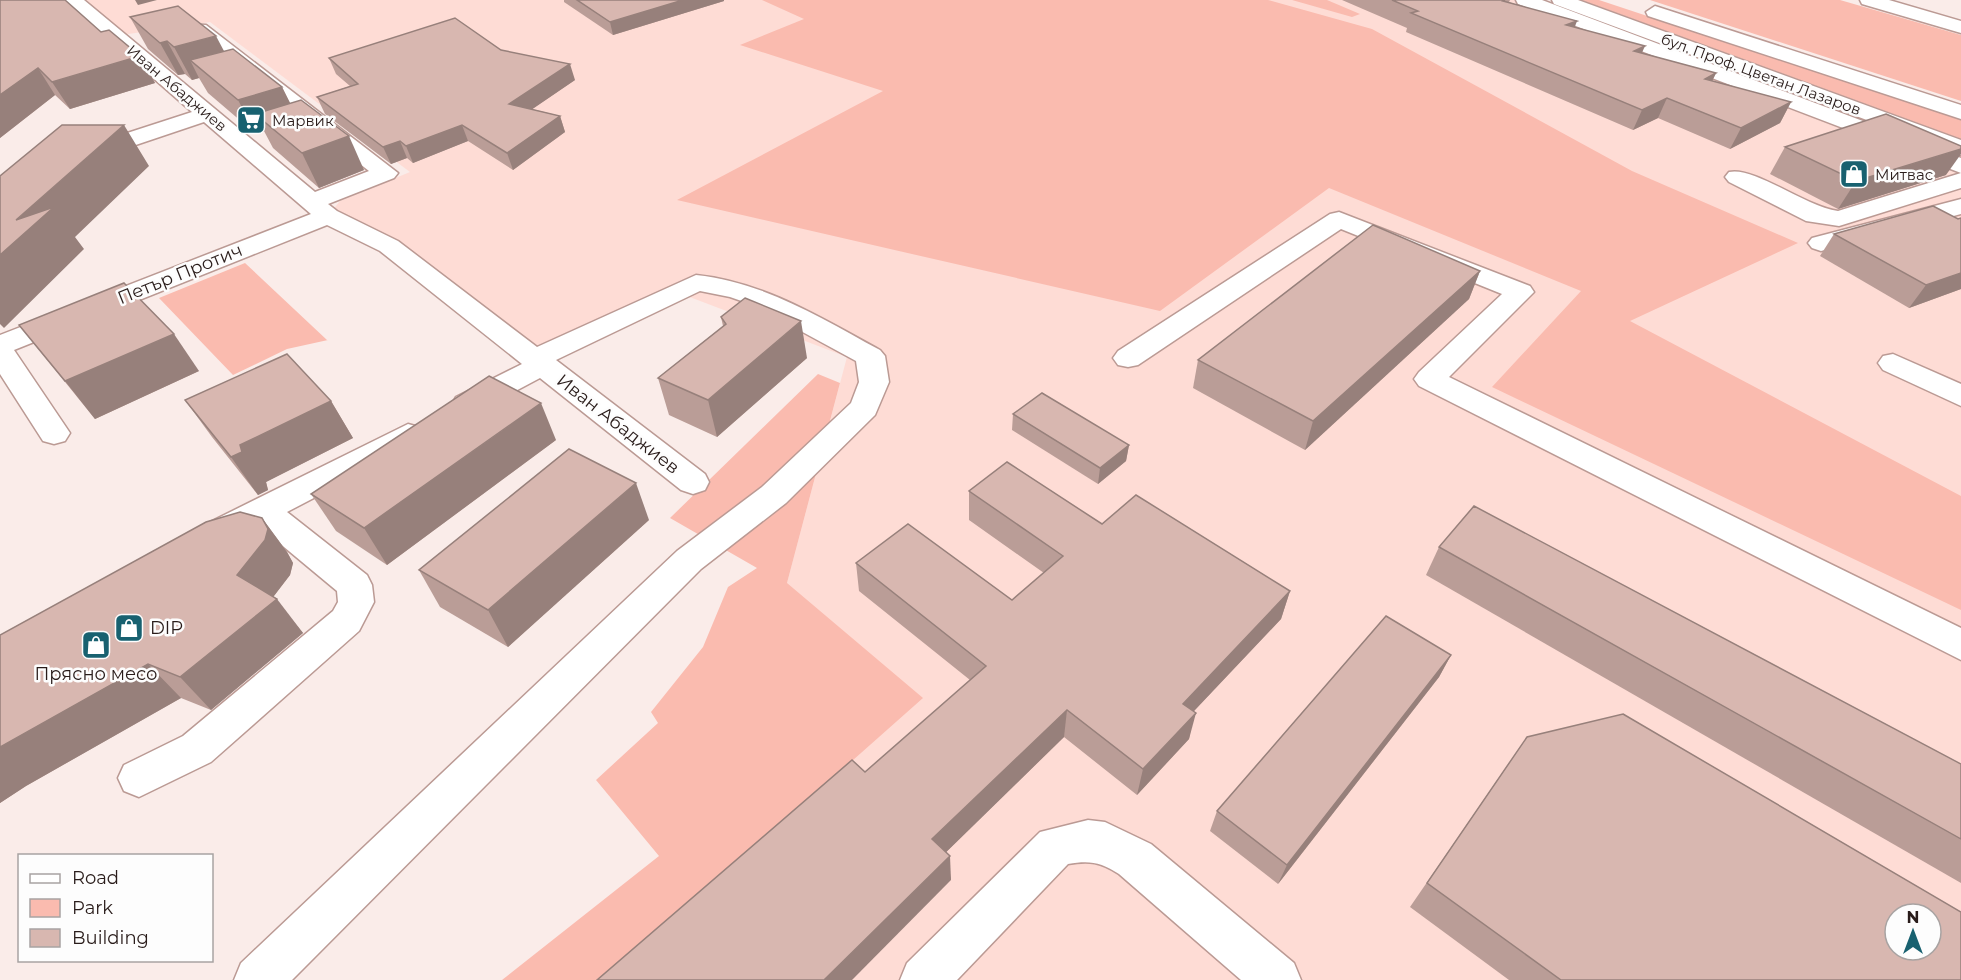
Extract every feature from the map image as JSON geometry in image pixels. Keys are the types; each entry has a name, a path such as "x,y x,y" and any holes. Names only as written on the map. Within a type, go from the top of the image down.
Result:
{"street":[{"name":"Иван Абаджиев","path":"73,0 115,36 192,89 207,114 257,144 319,209 389,246 693,482"},
{"path":"1525,0 1961,166"},
{"name":"бул. Проф. Цветан Лазаров","path":"1561,0 1961,148"},
{"path":"1869,0 1961,27"},
{"name":"бул. Проф. Цветан Лазаров","path":"1640,7 1961,112"},
{"path":"1505,8 1788,118 1809,120 1823,114"},
{"name":"Петър Протич","path":"0,345 319,209 386,173 310,126 244,74 199,29 163,32"},
{"path":"115,36 139,34"},
{"path":"73,158 207,114"},
{"path":"1737,177 1815,216 1839,219 1961,180"},
{"path":"1821,243 1961,206"},
{"path":"1128,358 1339,219 1520,292 1429,379 1961,645"},
{"path":"258,980 689,560 774,495 864,408 874,382 870,356 744,291 717,284 696,284 539,362"},
{"path":"0,351 54,433"},
{"name":"Иван Абаджиев","path":"182,552 539,362"},
{"path":"1893,363 1961,396"},
{"path":"139,778 197,749 346,621 356,602 354,585 262,510"},
{"path":"924,980 1055,847 1082,839 1112,843 1135,859 1277,980"}],"shaded area":[{"path":"73,0 1536,0 1961,159 1961,980 605,980 787,583 847,357 687,296 543,365 389,246 328,216 340,201 410,172 210,22 115,36"}],"green space":[{"path":"762,0 1268,0 1372,29 1632,171 1798,243 1630,321 1961,496 1961,610 1492,387 1581,291 1329,188 1160,311 677,200 883,91 740,45 804,19"},
{"path":"1292,0 1327,0 1360,14 1352,17"},
{"path":"1581,0 1599,0 1961,120 1961,139"},
{"path":"1650,0 1840,0 1961,35 1961,101"},
{"path":"245,263 328,340 287,349 233,375 159,298"},
{"path":"818,374 840,383 787,583 923,698 605,980 502,980 659,856 596,780 658,723 651,712 703,647 728,587 757,568 670,518"}],"building":[{"path":"0,0 65,0 101,32 109,30 140,56 52,82 38,68 0,95"},
{"path":"577,0 683,0 610,22"},
{"path":"1392,0 1505,0 1503,1 1577,21 1566,25 1645,46 1634,51 1716,73 1705,79 1791,102 1741,128 1667,98 1642,110 1411,13 1418,11"},
{"path":"178,6 216,36 174,47 167,41 160,43 130,17"},
{"path":"455,18 501,50 570,64 509,104 560,116 507,153 462,125 406,146 400,141 383,147 317,97 358,84 329,58"},
{"path":"233,49 282,87 238,100 190,60"},
{"path":"301,100 349,136 302,153 255,114"},
{"path":"1886,114 1961,146 1961,149 1856,181 1785,147"},
{"path":"62,125 124,125 16,220 54,207 0,255 0,176"},
{"path":"1933,206 1958,219 1961,218 1961,273 1926,285 1834,234"},
{"path":"1373,225 1480,271 1313,421 1198,360"},
{"path":"124,283 174,334 65,381 19,325"},
{"path":"745,298 801,321 708,400 658,378 726,324 721,317"},
{"path":"287,354 331,401 240,445 242,452 231,457 185,400"},
{"path":"489,376 541,403 364,528 311,494"},
{"path":"1042,393 1129,445 1100,468 1013,414"},
{"path":"569,449 636,483 488,610 419,570"},
{"path":"1007,462 1102,524 1136,495 1290,591 1183,704 1196,713 1143,769 1067,710 932,839 950,856 824,980 597,980 852,760 865,772 986,666 856,563 908,524 1012,600 1063,556 969,491"},
{"path":"1474,506 1961,764 1961,839 1439,547"},
{"path":"240,512 262,518 268,529 265,540 237,575 277,599 180,677 148,664 0,747 0,635 206,522"},
{"path":"1386,616 1451,655 1287,865 1217,811"},
{"path":"1623,714 1961,912 1961,980 1561,980 1427,883 1527,737"}],"place":[{"name":"Марвик","path":"251,120"},
{"name":"Митвас","path":"1854,174"},
{"name":"DIP","path":"129,628"},
{"name":"Прясно месо","path":"96,645"}]}
